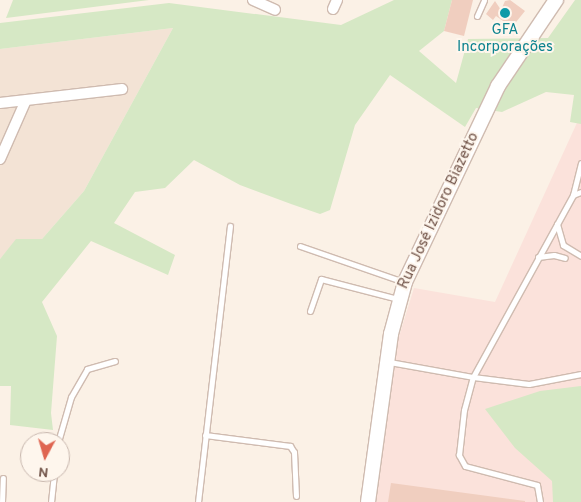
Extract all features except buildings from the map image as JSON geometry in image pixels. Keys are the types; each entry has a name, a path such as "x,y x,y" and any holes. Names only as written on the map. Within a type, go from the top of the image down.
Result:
{"street":[{"path":"253,0 274,10"},
{"name":"Rua José Izidoro Biazetto","path":"368,502 387,362 399,300 405,282 498,86 551,2"},
{"path":"0,103 122,89"},
{"path":"0,159 26,100"}],"lane":[{"path":"477,16 484,0"},
{"path":"540,502 537,485 465,466 460,454 464,410 474,377 573,195 581,163"},
{"path":"573,195 581,192"},
{"path":"557,224 563,245 581,256"},
{"path":"198,502 230,226"},
{"path":"300,246 405,282"},
{"path":"538,257 554,255 565,258"},
{"path":"310,311 322,279 399,300"},
{"path":"61,432 71,397 87,370 115,361"},
{"path":"387,362 474,377 529,384 581,374"},
{"path":"205,435 290,446 294,452 296,496"},
{"path":"2,502 3,478"},
{"path":"51,502 53,482"}],"shaded area":[{"path":"173,28 84,191 42,239 16,240 0,259 0,49"},
{"path":"581,114 581,502 375,502 397,343 414,288 495,302"}],"green space":[{"path":"13,0 149,0 6,18"},
{"path":"394,0 452,0 444,31 419,51 456,83 468,39 548,38 575,0 581,0 581,124 570,122 574,95 546,92 502,112 476,108 465,127 390,75 355,125 330,210 320,214 291,204 240,185 194,160 165,188 135,192 114,223 175,255 168,275 91,241 42,302 57,336 51,413 53,430 10,425 11,386 0,386 0,259 16,239 42,239 84,191 173,28 0,49 0,23 169,3 341,25"},
{"path":"581,386 581,502 553,502 552,481 515,448 485,409 540,391"}],"place":[{"name":"GFA Incorporações","path":"505,13"}]}
